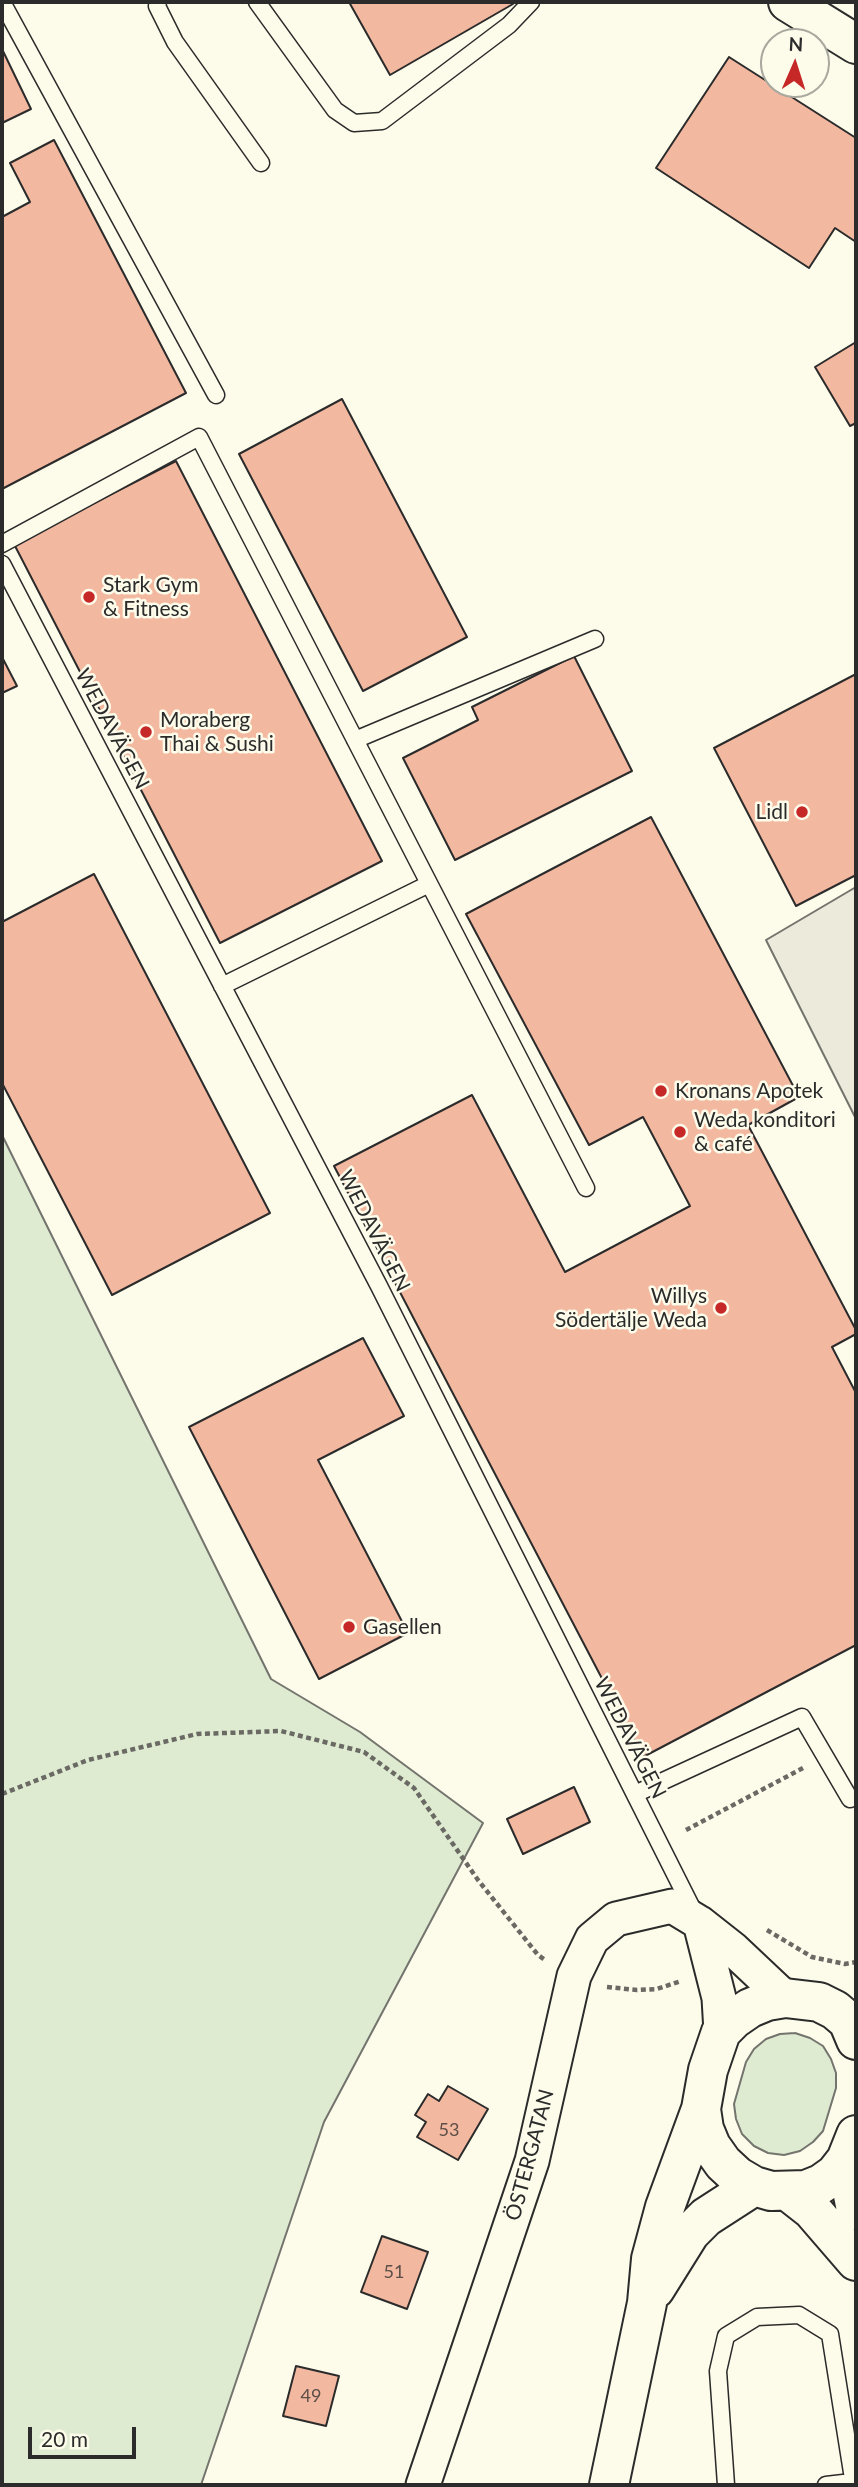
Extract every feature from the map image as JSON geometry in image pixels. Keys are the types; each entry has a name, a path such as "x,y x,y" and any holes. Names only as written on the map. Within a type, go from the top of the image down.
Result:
{"main road":[{"path":"788,2 856,44"},
{"path":"608,2485 647,2303 651,2259 665,2207 701,2109 708,2070 721,2032 750,2008 785,1998 819,2003 849,2018"},
{"path":"701,2109 704,2129 711,2147 723,2163 737,2176 771,2189 812,2210 856,2261"},
{"path":"647,2303 690,2233 706,2217 771,2189 806,2190 821,2184 835,2174 851,2147"},
{"path":"851,2147 856,2210"}],"street":[{"name":"ÖSTERGATAN","path":"424,2485 532,2161 574,1976 592,1939 615,1919 672,1906 733,1949 785,1998"},
{"path":"699,1923 719,1998 721,2032"}],"lane":[{"path":"2,2 216,395"},
{"path":"158,2 157,6 175,42 261,163"},
{"path":"257,2 335,110 354,123 382,121 509,25 531,2"},
{"path":"2,544 199,437 586,1188"},
{"name":"WEDAVÄGEN","path":"2,564 379,1286 699,1923"},
{"path":"355,740 595,639"},
{"path":"222,986 429,884"},
{"path":"635,1794 802,1717 850,1799"},
{"path":"726,2485 718,2371 726,2336 757,2317 799,2315 830,2334 853,2483 826,2485"}],"path":[{"path":"2,1794 88,1760 197,1734 281,1731 364,1752 414,1787 478,1880 538,1955 574,1976 617,1989 656,1989 682,1980"},
{"path":"686,1830 825,1756"},
{"path":"763,1928 812,1957 845,1964 856,1962"}],"green space":[{"path":"2,1135 271,1679 360,1732 483,1823 324,2122 201,2485 2,2485"},
{"path":"795,2033 823,2046 836,2073 836,2088 823,2131 813,2142 800,2151 784,2155 768,2153 754,2146 742,2134 734,2104 746,2062 754,2049 766,2039"}],"shaded area":[{"path":"856,887 856,1119 766,940"}],"building":[{"path":"349,2 512,2 513,4 390,75"},
{"path":"2,49 31,109 2,123"},
{"path":"729,57 760,77 760,98 793,98 856,138 856,242 835,228 809,268 656,168"},
{"path":"54,140 186,393 2,489 2,217 30,202 10,163"},
{"path":"856,342 856,423 850,426 815,367"},
{"path":"342,399 467,637 363,691 239,454"},
{"path":"176,461 382,861 220,943 14,544"},
{"path":"574,656 632,771 455,860 403,758 478,720 472,707"},
{"path":"2,657 17,686 2,693"},
{"name":"Lidl","path":"856,674 856,875 796,906 714,748"},
{"path":"651,817 799,1097 748,1125 856,1330 856,1334 832,1347 856,1393 856,1645 643,1757 334,1166 472,1095 565,1272 690,1206 643,1117 589,1145 466,914"},
{"path":"94,874 270,1213 112,1295 2,1083 2,922"},
{"path":"363,1338 404,1416 318,1460 408,1633 319,1679 189,1427"},
{"path":"574,1787 590,1822 523,1854 507,1819"},
{"path":"448,2086 488,2109 458,2160 417,2137 426,2122 415,2115 428,2094 439,2101"},
{"path":"382,2236 428,2252 407,2309 361,2292"},
{"path":"296,2366 339,2376 326,2426 283,2416"}],"place":[{"name":"Stark Gym & Fitness","path":"89,597"},
{"name":"Moraberg Thai & Sushi","path":"146,732"},
{"name":"Lidl","path":"802,812"},
{"name":"Kronans Apotek","path":"661,1091"},
{"name":"Weda konditori & café","path":"680,1132"},
{"name":"Willys Södertälje Weda","path":"721,1308"},
{"name":"Gasellen","path":"349,1627"}]}
